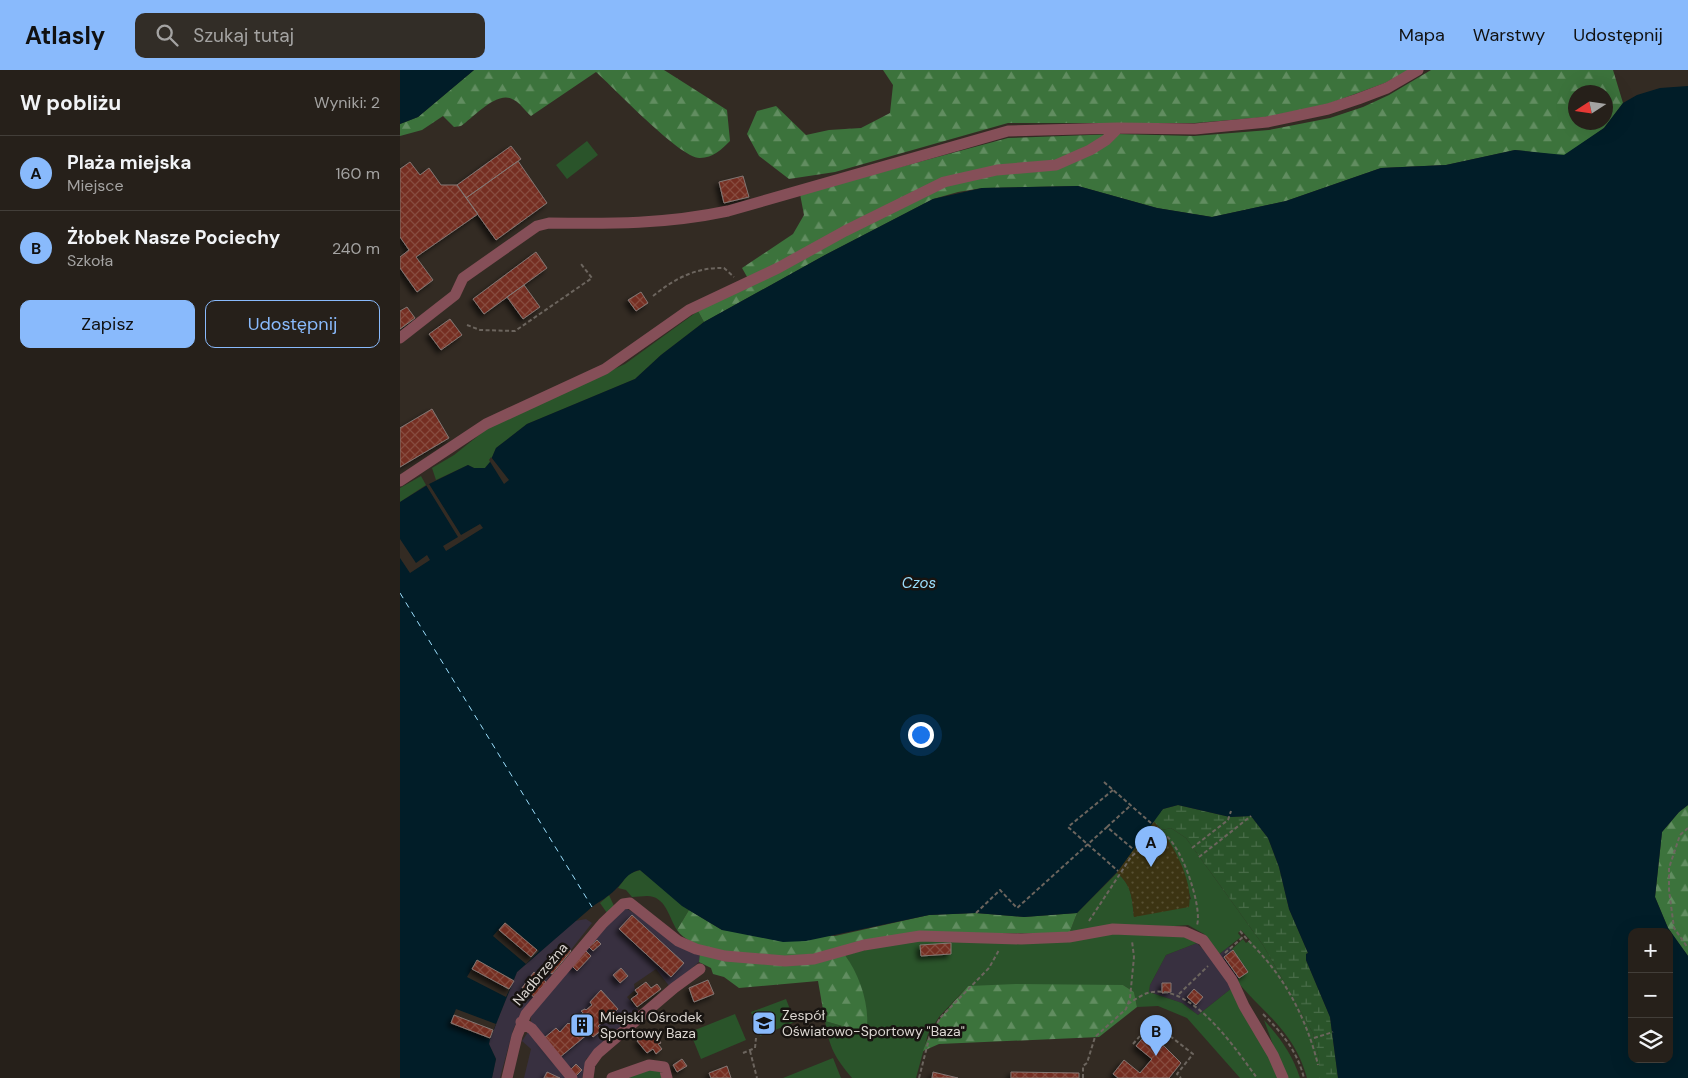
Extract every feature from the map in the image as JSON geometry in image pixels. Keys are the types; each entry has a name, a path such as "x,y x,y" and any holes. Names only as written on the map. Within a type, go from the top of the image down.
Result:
{"street":[{"path":"400,338 455,295 463,278 536,226 549,223 670,221 728,210 1008,131 1118,128 1195,129 1267,122 1328,109 1358,99 1387,88 1418,70"},
{"path":"400,481 486,424 605,369 690,310 778,268 845,231 944,182 997,170 1056,165 1090,150 1106,140 1118,128"},
{"name":"Nadbrzeżna","path":"507,1078 521,1022 593,934 623,904 633,904 678,941 696,949 725,956 785,961 814,959 872,944 920,936 1002,938"},
{"path":"1002,938 1020,939 1079,935 1113,929 1168,930 1195,935 1203,940 1232,980 1244,1006 1273,1055 1283,1078"},
{"path":"588,1078 590,1064 598,1053 674,988 700,969"},
{"path":"521,1022 532,1030 572,1078"},
{"path":"612,1078 652,1065 664,1067 667,1078"}],"path":[{"path":"468,325 480,330 515,331 592,278 582,264"},
{"path":"653,296 677,278 712,268 724,268 736,279"},
{"path":"1104,782 1151,823"},
{"path":"1113,790 1068,827 1118,871"},
{"path":"976,913 1000,890 1017,908 1131,805"},
{"path":"1192,848 1228,820 1231,811"},
{"path":"1199,857 1251,816"},
{"path":"1106,827 1133,849"},
{"path":"1688,828 1680,835 1669,868 1669,890 1674,928 1688,948"},
{"path":"1079,935 1132,857 1159,832 1164,833 1172,840 1188,874 1199,920 1195,935"},
{"path":"1083,1078 1082,1066 1086,1065 1089,1059 1095,1037 1126,1009 1128,1004 1134,958 1130,929"},
{"path":"1240,931 1272,967 1289,994 1310,1038 1318,1065"},
{"path":"1232,947 1244,936"},
{"path":"919,1078 930,1035 941,1017 988,968 1001,947 1002,938"},
{"path":"1178,994 1206,968"},
{"path":"1128,1004 1146,993 1154,991 1178,994 1214,1023 1257,1078"},
{"path":"1263,1014 1290,1042 1299,1060 1304,1078"},
{"path":"1133,1044 1152,1022 1193,1054 1177,1074 1181,1078"},
{"path":"1314,1038 1333,1032"},
{"path":"743,1053 750,1051 756,1046 756,1038"},
{"path":"750,1051 757,1078"}],"shaded area":[{"path":"624,907 700,953 699,962 670,987 656,969 634,984 635,990 627,997 640,1012 586,1059 582,1078 575,1078 531,1026 531,1013"},
{"path":"586,919 592,923 522,1012 513,1030 500,1078 492,1078 496,1059 489,1044 490,1039 517,972 575,921"},
{"path":"1197,943 1213,960 1229,946 1248,972 1236,980 1232,988 1198,1015 1182,1003 1149,992 1150,985 1166,955"},
{"path":"528,1032 568,1078 524,1078 531,1049 522,1041"}],"green space":[{"path":"474,70 664,70 727,110 730,141 713,155 705,158 691,155 663,135 596,72 531,116 514,100 501,98 486,106 461,126 454,127 443,116 422,130 400,136 400,124 418,117"},
{"path":"883,70 1409,70 1385,83 1325,105 1266,117 1195,123 1008,123 835,172 789,179 759,156 747,134 757,111 776,106 806,135 829,130 861,128 890,113 893,85"},
{"path":"1431,70 1613,70 1623,103 1613,116 1613,85 1568,85 1568,130 1601,130 1564,156 1515,150 1446,165 1381,168 1286,201 1212,217 1157,208 1078,186 982,188 958,192 933,199 825,255 704,322 698,311 750,282 742,268 793,234 804,215 800,194 1008,138 1117,134 1194,136 1269,130 1330,118 1363,107 1389,95"},
{"path":"587,141 598,155 567,179 556,165"},
{"path":"698,311 704,322 661,355 635,379 527,424 496,448 485,468 474,468 468,465 436,480 432,468 454,455 488,428 625,364"},
{"path":"421,476 426,485 400,502 400,488"},
{"path":"1178,805 1230,817 1251,816 1268,838 1279,867 1289,909 1308,953 1306,954 1306,960 1330,1017 1338,1078 1319,1078 1319,1058 1313,1033 1263,945 1186,838 1171,828 1162,830 1153,821 1163,809"},
{"path":"1688,805 1688,956 1673,935 1673,928 1668,928 1655,897 1662,832 1679,812"},
{"path":"1171,828 1186,838 1263,945 1313,1033 1319,1058 1319,1078 1307,1078 1295,1048 1278,1024 1236,980 1248,971 1232,949 1243,939 1246,943 1250,940 1241,930 1238,933 1241,937 1218,955 1204,934 1188,925 1069,934 1077,913 1117,873 1126,882 1128,887 1132,898 1134,917 1191,899 1177,856 1162,830"},
{"path":"640,870 689,910 677,930 666,908 659,900 647,896 632,897 626,890 618,888 628,874"},
{"path":"609,895 614,906 607,913 600,903"},
{"path":"689,910 722,930 835,936 929,915 976,913 1024,917 1077,913 1069,934 985,933 806,956 792,956 737,954 701,946 687,939 677,930"},
{"path":"1108,932 1184,937 1197,943 1166,955 1150,985 1149,992 1182,1003 1198,1015 1232,988 1280,1078 1240,1078 1187,1018 1158,1006 1137,1007 1134,992 1123,985 968,986 939,1017 928,1034 916,1078 852,1078 837,1058 831,1046 825,1021 856,1030 856,982 854,973 845,955 903,941"},
{"path":"700,953 727,958 845,955 855,971 865,998 867,1026 856,1030 825,1021 818,981 739,988 724,977 713,974 711,968 699,962"},
{"path":"1016,984 1123,985 1134,992 1137,1007 1099,1037 939,1044 923,1051 936,1024 968,986"},
{"path":"786,999 795,1022 760,1036 751,1012"},
{"path":"735,1014 746,1040 701,1059 690,1032"},
{"path":"1264,1020 1285,1047 1300,1078 1285,1078"},
{"path":"833,1058 841,1078 783,1078"},
{"path":"651,1068 661,1070 663,1078 622,1078"}],"sand":[{"path":"1153,821 1167,838 1180,861 1188,885 1189,907 1134,917 1132,898 1128,887 1126,882 1117,873"}],"water":[{"path":"400,70 474,70 418,117 400,124"},
{"name":"Czos","path":"1688,86 1688,805 1679,812 1662,832 1655,897 1668,928 1628,928 1628,1063 1673,1063 1673,935 1688,956 1688,1078 1338,1078 1330,1017 1306,960 1306,954 1308,953 1289,909 1279,867 1268,838 1251,816 1230,817 1178,805 1163,809 1118,871 1077,913 1024,917 976,913 929,915 806,941 783,942 722,930 682,906 640,870 635,871 517,972 490,1039 489,1044 496,1059 492,1078 400,1078 400,502 429,484 468,465 474,468 485,468 496,448 527,424 635,379 661,355 704,322 825,255 933,199 982,188 1078,186 1157,208 1212,217 1286,201 1381,168 1446,165 1515,150 1564,155 1601,130 1613,130 1613,116 1623,103 1637,95 1660,88"}],"pier":[{"path":"491,457 509,480 504,484 489,460"},
{"path":"429,484 461,535 480,524 483,528 446,551 443,546 458,537 426,485"},
{"path":"400,539 416,563 427,555 430,560 410,573 400,558"},
{"path":"505,922 539,951 526,964 493,936"},
{"path":"477,960 514,980 506,997 467,977"},
{"path":"456,1009 496,1024 490,1039 450,1024"}],"building":[{"path":"511,146 521,159 466,198 457,185"},
{"path":"518,161 547,203 496,240 466,198"},
{"path":"410,162 420,175 429,168 441,185 457,185 478,214 416,257 433,280 417,292 400,268 400,257 409,250 400,237 400,169"},
{"path":"743,176 749,197 724,203 719,182"},
{"path":"536,252 547,268 484,314 473,299"},
{"path":"524,285 540,307 523,319 507,297"},
{"path":"641,292 648,303 636,311 628,300"},
{"path":"407,307 415,318 400,329 400,311"},
{"path":"450,319 462,335 441,350 429,334"},
{"path":"432,409 449,438 400,467 400,428"},
{"path":"632,915 684,963 671,977 619,929"},
{"path":"505,923 537,950 531,957 499,930"},
{"path":"597,940 601,944 593,951 589,947"},
{"path":"951,943 951,954 921,956 920,945"},
{"path":"563,945 571,951 552,974 544,968"},
{"path":"1233,950 1248,972 1239,978 1224,957"},
{"path":"586,951 591,956 577,971 571,965"},
{"path":"477,960 514,981 509,989 472,969"},
{"path":"621,968 628,976 620,983 613,975"},
{"path":"534,972 546,982 534,997 522,988"},
{"path":"708,980 714,994 694,1002 689,988"},
{"path":"646,982 651,988 657,984 661,989 637,1007 631,999 638,994 635,990"},
{"path":"1162,983 1171,983 1171,992 1162,993"},
{"path":"1194,989 1203,997 1196,1005 1187,997"},
{"name":"Miejski Ośrodek Sportowy Baza","path":"601,990 618,1009 598,1026 602,1030 593,1037 589,1033 559,1058 543,1039 556,1028 560,1032 568,1023 583,1013 581,1011 586,1010 592,1005 590,1002"},
{"path":"454,1015 493,1030 490,1038 451,1023"},
{"path":"651,1030 661,1043 658,1044 662,1049 656,1054 653,1049 647,1053 637,1041"},
{"path":"1146,1034 1161,1047 1163,1045 1181,1063 1169,1078 1118,1078 1113,1074 1124,1060 1140,1073 1152,1059 1136,1046"},
{"path":"682,1059 687,1066 677,1072 673,1065"},
{"path":"576,1064 582,1070 575,1077 569,1071"},
{"path":"727,1066 731,1078 711,1078 709,1073"},
{"path":"547,1072 560,1078 544,1078"},
{"path":"933,1072 958,1078 932,1078"},
{"path":"1011,1072 1079,1073 1079,1078 1011,1078"}],"ferry route":[{"path":"400,593 592,907"}],"place":[{"name":"Plaża miejska","path":"1151,867"},
{"name":"Zespół Oświatowo-Sportowy \"Baza\"","path":"764,1023"},
{"name":"Miejski Ośrodek Sportowy Baza","path":"582,1025"},
{"name":"Żłobek Nasze Pociechy","path":"1156,1056"}]}
